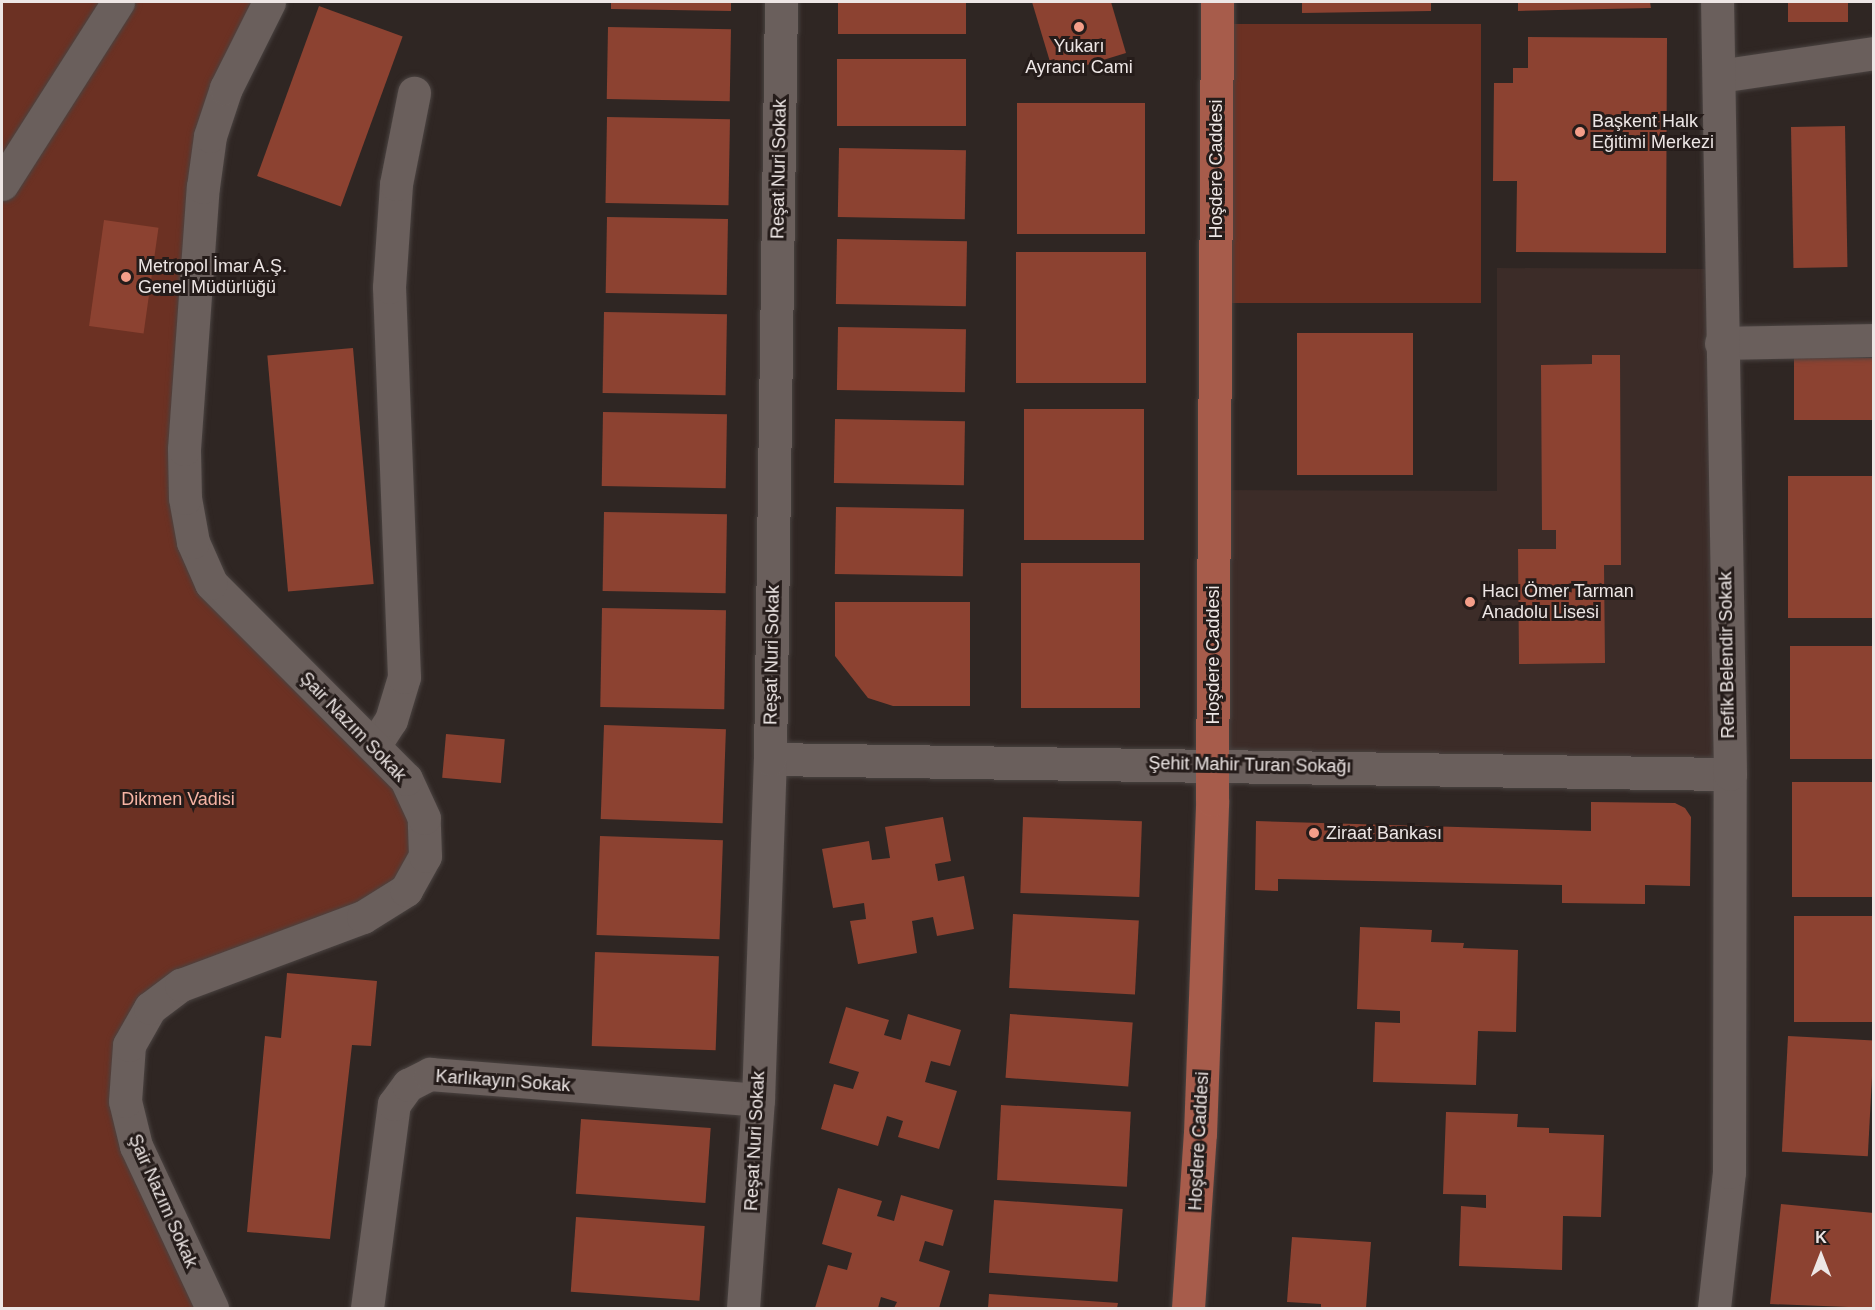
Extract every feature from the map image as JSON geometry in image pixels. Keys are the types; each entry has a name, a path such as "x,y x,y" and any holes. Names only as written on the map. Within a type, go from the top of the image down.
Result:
{"main road":[{"name":"Hoşdere Caddesi","path":"1188,1308 1200,1134 1212,766 1217,2"}],"street":[{"path":"2,184 118,2"},
{"name":"Şair Nazım Sokak","path":"212,1308 136,1146 125,1101 129,1045 150,1008 181,985 363,917 406,890 425,856 424,818 406,779 211,583 193,542 185,498 184,449 203,187 210,136 226,88 269,2"},
{"name":"Reşat Nuri Sokak","path":"743,1308 758,1100 770,759 781,2"},
{"name":"Refik Belendir Sokak","path":"1714,1308 1729,1172 1730,774 1717,2"},
{"path":"1719,76 1874,53"},
{"path":"374,746 391,720 404,677 389,287 396,184 414,93"},
{"path":"1721,343 1874,340"},
{"name":"Şehit Mahir Turan Sokağı","path":"770,759 1730,774"},
{"name":"Karlıkayın Sokak","path":"367,1308 393,1104 408,1085 430,1074 758,1100"}],"shaded area":[{"name":"Hacı Ömer Tarman Anadolu Lisesi","path":"1497,268 1720,269 1730,774 1212,766 1214,490 1497,491"}],"green space":[{"name":"Dikmen Vadisi","path":"2,2 269,2 226,88 193,542 424,818 406,890 150,1008 125,1101 212,1308 2,1308"},
{"path":"1217,24 1481,24 1481,303 1217,303"}],"building":[{"path":"611,2 731,2 731,11 611,9"},
{"path":"838,2 966,2 966,34 838,34"},
{"name":"Yukarı Ayrancı Cami","path":"1032,2 1111,2 1126,53 1054,75"},
{"path":"1302,2 1431,2 1431,11 1302,13"},
{"path":"1518,2 1650,2 1651,8 1518,11"},
{"path":"1788,2 1848,2 1848,22 1788,22"},
{"path":"319,6 403,36 341,207 257,176"},
{"path":"608,27 731,29 730,101 607,99"},
{"name":"Başkent Halk Eğitimi Merkezi","path":"1528,37 1667,38 1666,253 1516,252 1517,181 1493,181 1494,83 1513,83 1513,68 1528,68"},
{"path":"837,59 966,59 966,126 837,126"},
{"path":"1017,103 1145,103 1145,234 1017,234"},
{"path":"607,117 730,119 728,205 605,203"},
{"path":"1845,126 1847,267 1793,268 1791,127"},
{"path":"839,148 966,150 965,219 838,217"},
{"path":"607,217 728,219 727,295 606,293"},
{"name":"Metropol İmar A.Ş. Genel Müdürlüğü","path":"104,220 158,228 144,334 89,326"},
{"path":"837,239 967,241 966,306 836,304"},
{"path":"1016,252 1146,252 1146,383 1016,383"},
{"path":"604,312 727,314 726,395 603,393"},
{"path":"838,327 966,329 965,392 837,390"},
{"path":"1297,333 1413,333 1413,475 1297,475"},
{"path":"353,348 374,584 288,592 267,355"},
{"path":"1592,355 1620,355 1621,565 1604,565 1605,663 1519,664 1518,549 1556,549 1556,530 1542,530 1541,365 1592,364"},
{"path":"1794,358 1874,358 1874,420 1794,420"},
{"path":"1024,409 1144,409 1144,540 1024,540"},
{"path":"603,412 727,414 726,488 602,486"},
{"path":"835,419 965,421 964,485 834,483"},
{"path":"1788,476 1874,476 1874,618 1788,618"},
{"path":"836,507 964,509 963,576 835,574"},
{"path":"604,512 727,514 726,593 603,591"},
{"path":"1021,563 1140,563 1140,708 1021,708"},
{"path":"835,602 970,602 970,706 893,706 868,698 835,656"},
{"path":"602,608 726,610 724,709 600,707"},
{"path":"1790,646 1874,646 1874,759 1790,759"},
{"path":"604,725 726,729 723,823 601,819"},
{"path":"446,734 505,739 501,783 442,778"},
{"path":"1792,782 1874,782 1874,897 1792,897"},
{"path":"1591,802 1675,803 1685,808 1691,817 1690,886 1645,885 1645,904 1562,903 1562,885 1278,879 1278,891 1255,890 1256,821 1591,831"},
{"path":"943,817 951,861 935,864 938,881 964,876 974,929 937,936 933,917 912,921 917,953 858,964 850,921 866,919 864,903 833,908 822,849 869,841 872,860 890,858 885,827"},
{"path":"1023,817 1142,821 1139,897 1020,893"},
{"path":"600,836 723,840 719,939 597,935"},
{"path":"1013,914 1139,921 1135,994 1009,988"},
{"path":"1794,916 1874,916 1874,1022 1794,1022"},
{"path":"1360,927 1432,930 1431,942 1464,943 1463,948 1518,950 1516,1032 1478,1031 1476,1085 1373,1082 1375,1022 1400,1023 1400,1011 1357,1009"},
{"path":"595,952 719,956 716,1050 592,1046"},
{"path":"287,973 377,981 371,1046 352,1045 330,1239 247,1232 265,1036 281,1038"},
{"path":"846,1007 889,1020 884,1035 901,1040 908,1014 961,1030 950,1066 931,1061 925,1082 957,1091 939,1149 898,1137 903,1121 887,1116 878,1146 821,1129 834,1084 853,1089 859,1072 829,1063"},
{"path":"1010,1014 1133,1023 1128,1086 1006,1078"},
{"path":"1788,1036 1874,1041 1868,1156 1782,1152"},
{"path":"1001,1105 1131,1112 1127,1187 997,1180"},
{"path":"1446,1112 1518,1114 1517,1127 1549,1128 1549,1133 1604,1135 1601,1217 1563,1216 1562,1270 1459,1266 1461,1206 1486,1208 1486,1195 1443,1194"},
{"path":"581,1119 711,1128 705,1203 576,1194"},
{"path":"838,1188 882,1201 877,1216 894,1221 901,1195 953,1210 943,1246 925,1241 919,1261 950,1271 939,1308 894,1308 897,1302 881,1297 878,1308 815,1308 828,1265 847,1270 852,1253 822,1244"},
{"path":"994,1200 1123,1209 1118,1282 989,1273"},
{"path":"1781,1204 1874,1213 1874,1308 1770,1304"},
{"path":"576,1217 705,1226 699,1301 571,1292"},
{"path":"1292,1237 1371,1242 1366,1308 1321,1308 1321,1304 1287,1302"},
{"path":"989,1294 1118,1303 1117,1308 988,1308"}],"place":[{"name":"Yukarı Ayrancı Cami","path":"1079,27"},
{"name":"Başkent Halk Eğitimi Merkezi","path":"1580,132"},
{"name":"Metropol İmar A.Ş. Genel Müdürlüğü","path":"126,277"},
{"name":"Hacı Ömer Tarman Anadolu Lisesi","path":"1470,602"},
{"name":"Ziraat Bankası","path":"1314,833"}]}
